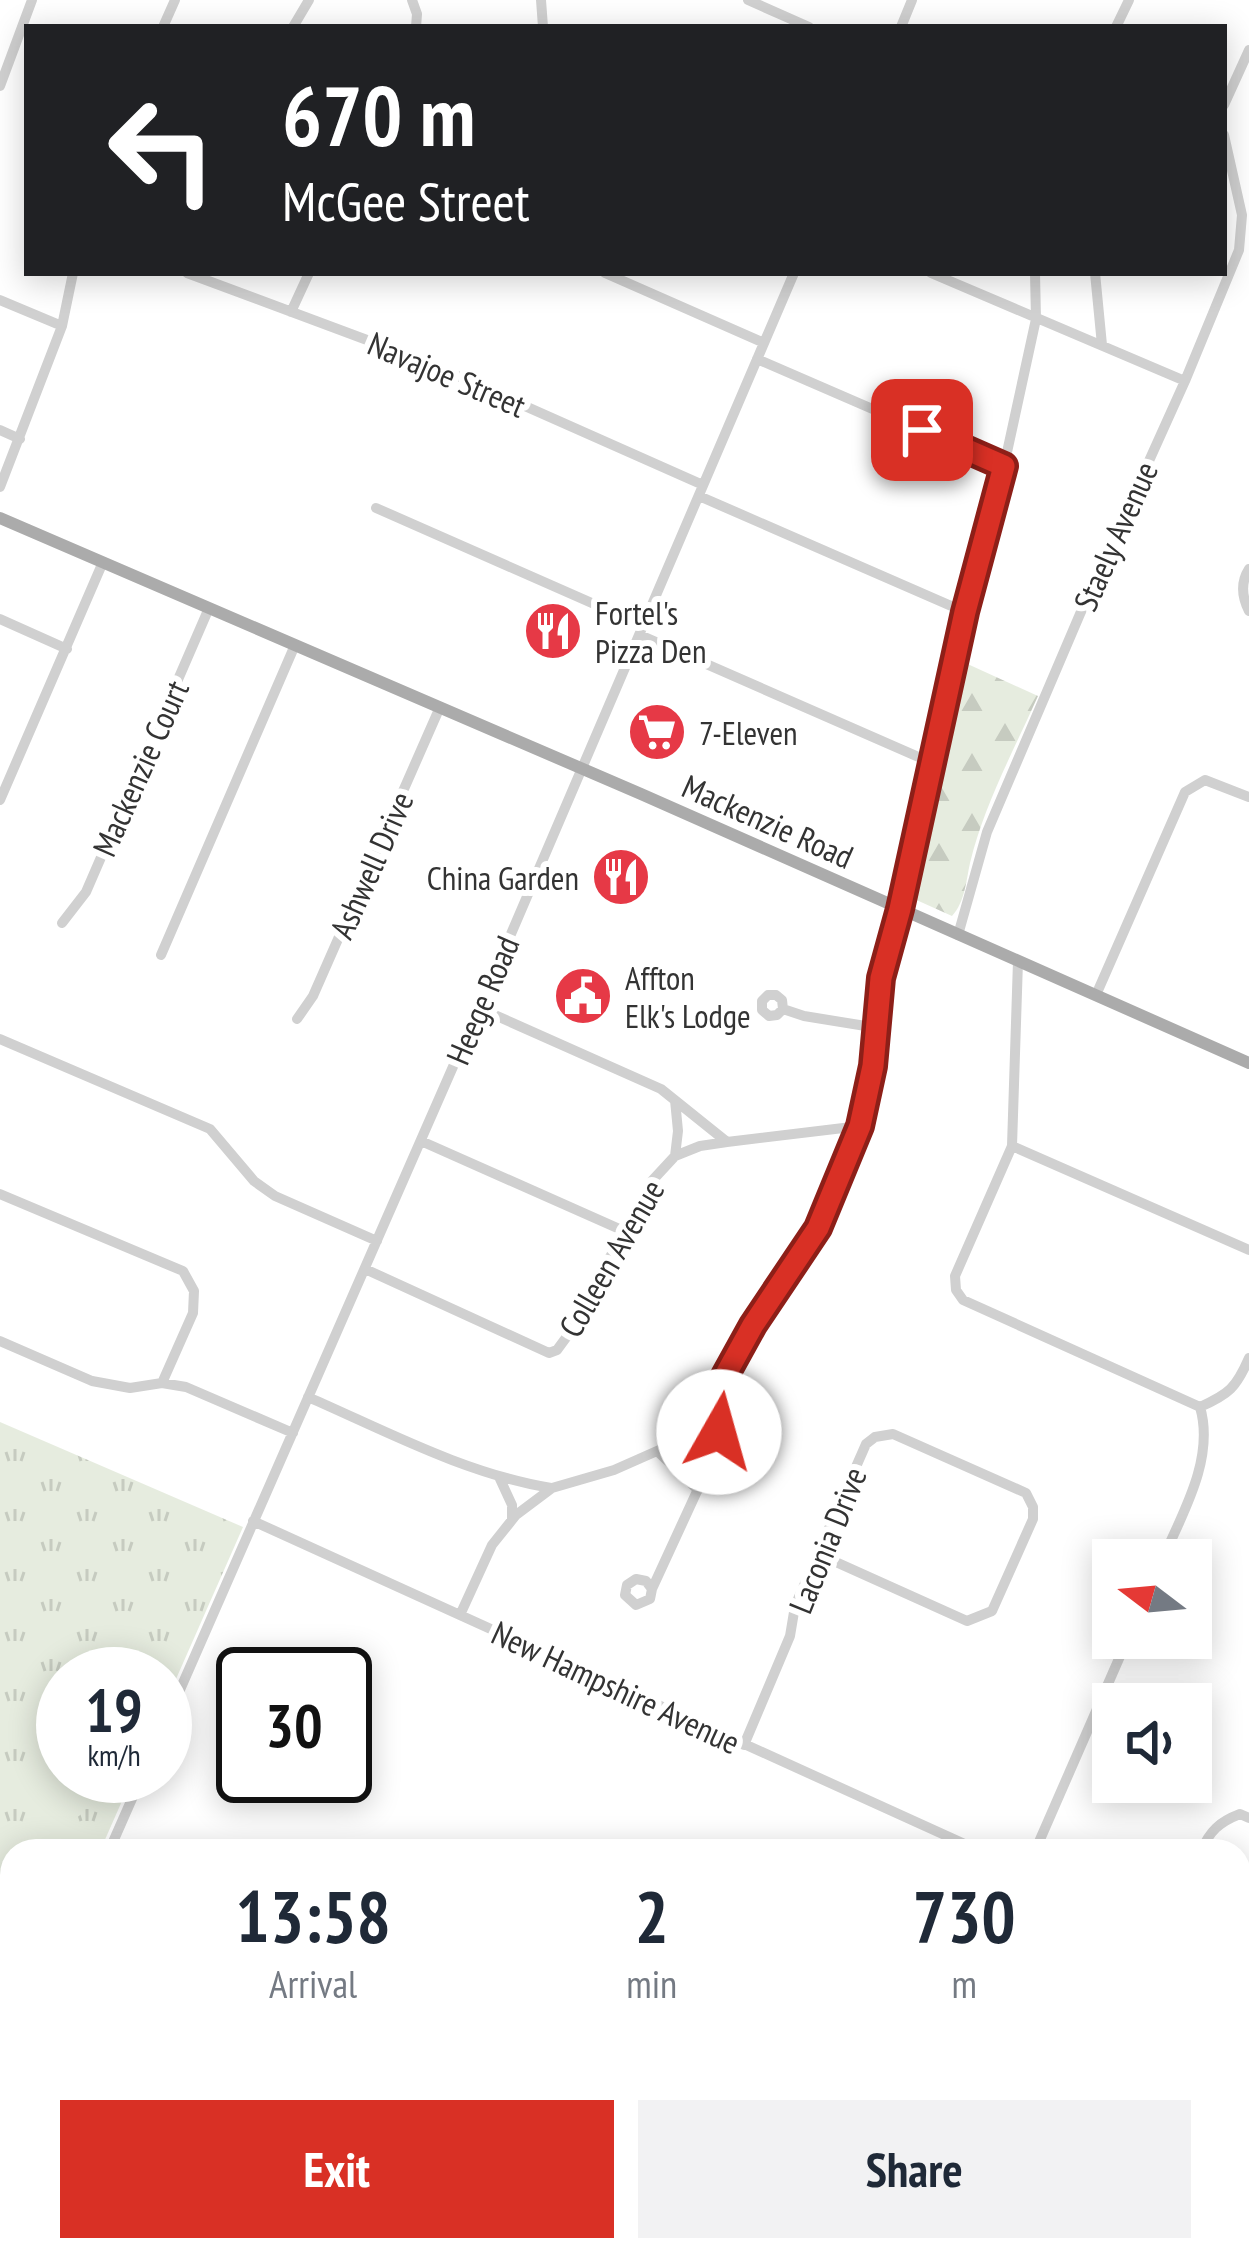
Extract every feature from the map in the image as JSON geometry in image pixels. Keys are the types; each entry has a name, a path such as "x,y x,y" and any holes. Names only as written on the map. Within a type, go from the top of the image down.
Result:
{"main road":[{"name":"Mackenzie Road","path":"0,518 1249,1063"}],"street":[{"path":"0,86 32,0"},
{"path":"748,0 802,24"},
{"path":"1227,98 1249,50"},
{"name":"Staely Avenue","path":"958,935 986,832 1239,250 1242,215 1227,148"},
{"path":"0,487 62,326 72,276"},
{"name":"Navajoe Street","path":"195,276 426,362 965,612"},
{"path":"291,313 308,276"},
{"path":"612,276 764,343"},
{"name":"Heege Road","path":"192,1662 793,276"},
{"path":"938,276 1185,382"},
{"path":"460,1615 492,1545 512,1520 552,1488 666,1448 691,1424 818,1228 860,1126 873,1066 881,978 1036,319 1035,276"},
{"path":"1095,276 1102,345"},
{"path":"0,300 62,326"},
{"path":"758,359 1004,466"},
{"path":"0,430 20,439"},
{"path":"376,508 930,763"},
{"path":"0,800 104,562"},
{"path":"1249,569 1243,587 1249,611"},
{"name":"Mackenzie Court","path":"62,923 86,892 209,608"},
{"path":"0,620 67,649"},
{"path":"161,955 295,645"},
{"name":"Ashwell Drive","path":"297,1019 313,996 440,707"},
{"path":"1096,995 1185,792 1204,780 1249,797"},
{"path":"1018,961 1012,1146 955,1276 956,1290 963,1300 1199,1407 1238,1384 1249,1358"},
{"path":"479,1008 661,1090 727,1142"},
{"path":"783,1009 878,1028"},
{"path":"0,1039 211,1129 254,1181 275,1196 377,1240"},
{"path":"674,1100 675,1156"},
{"name":"Colleen Avenue","path":"365,1269 550,1353 568,1335 650,1183 675,1156 700,1146 860,1126"},
{"path":"421,1142 624,1231"},
{"path":"1012,1146 1249,1250"},
{"path":"0,1194 184,1271 194,1291 193,1313 162,1383"},
{"path":"0,1341 92,1381 130,1388 162,1383 186,1387 293,1432"},
{"path":"652,1589 710,1463 719,1432 716,1392"},
{"path":"308,1397 480,1472 552,1488"},
{"path":"1170,1539 1204,1454 1199,1407"},
{"name":"Laconia Drive","path":"744,1745 790,1636 795,1606 866,1444 893,1434 1026,1493 1033,1507 1033,1519 992,1611 968,1621 818,1554"},
{"path":"657,1451 698,1490"},
{"path":"497,1477 512,1504 512,1520"},
{"name":"New Hampshire Avenue","path":"253,1521 953,1839"},
{"path":"1040,1839 1119,1659"},
{"path":"114,1839 130,1803"},
{"path":"1206,1839 1225,1820 1240,1814 1249,1818"}],"green space":[{"path":"961,661 1038,696 991,799 962,898 952,916 912,898 909,892"},
{"path":"0,1422 243,1527 190,1647 36,1647 36,1803 121,1803 105,1839 0,1839"},
{"path":"44,1803 89,1803 70,1822"}],"place":[{"name":"Fortel's Pizza Den","path":"553,631"},
{"name":"7-Eleven","path":"657,732"},
{"name":"China Garden","path":"621,877"},
{"name":"Affton Elk's Lodge","path":"583,996"}],"route":[{"path":"719,1432 716,1392 753,1325 818,1228 860,1126 873,1066 881,978 965,612 1004,466 922,430"}]}
